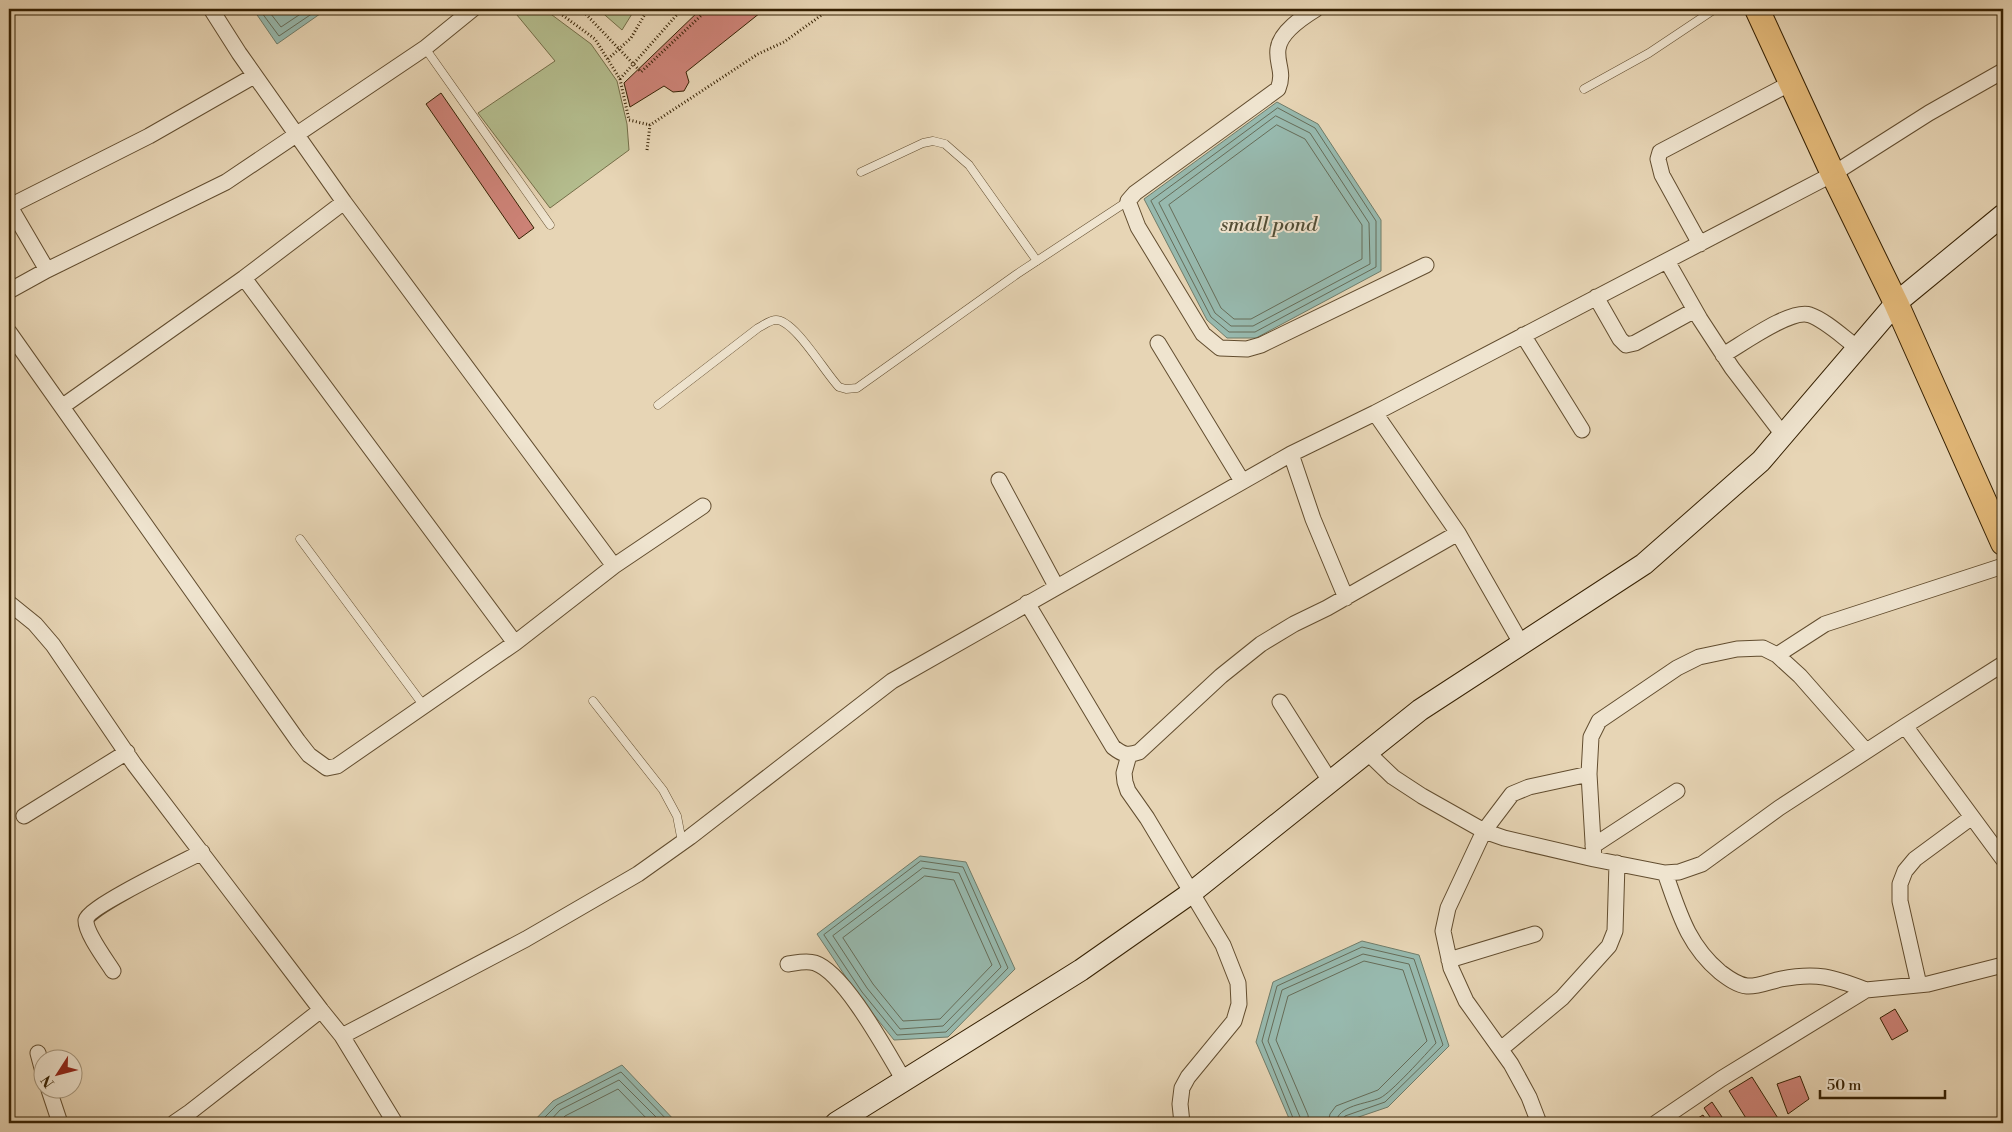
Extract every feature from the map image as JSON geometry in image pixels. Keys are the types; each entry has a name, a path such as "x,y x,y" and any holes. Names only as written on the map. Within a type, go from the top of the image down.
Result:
{"main road":[{"path":"1757,9 1833,174 1896,303 2003,543"}],"street":[{"path":"211,9 254,76 344,202 614,566"},
{"path":"9,291 47,270 226,182 425,48 474,9"},
{"path":"1316,9 1289,30 1281,40 1278,49 1282,79 1278,88 1134,193 1128,201 1138,227 1203,334 1220,348 1247,349 1261,346 1426,265"},
{"path":"342,1036 526,939 638,874 892,681 1242,480 1375,413 1833,174 1930,113 2003,71"},
{"path":"47,270 9,206 149,136 254,76"},
{"path":"1700,244 1662,175 1658,159 1660,152 1791,83"},
{"path":"63,406 244,278 344,202"},
{"path":"836,1123 906,1082 1081,970 1191,893 1420,710 1644,564 1761,461 1896,303 2003,215"},
{"path":"1667,261 1723,355 1784,436"},
{"path":"244,278 515,643"},
{"path":"1596,297 1620,339 1626,345 1635,343 1695,310"},
{"path":"1723,355 1783,320 1800,314 1808,314 1818,318 1858,348"},
{"path":"9,332 298,741 318,762 327,768 337,766 515,643 614,566 703,506"},
{"path":"1524,334 1582,430"},
{"path":"1158,342 1242,480"},
{"path":"1375,413 1458,533 1521,643"},
{"path":"1291,454 1313,519 1346,598"},
{"path":"999,480 1056,586"},
{"path":"1027,603 1113,747 1120,753 1129,755 1139,752 1220,676 1261,644 1294,624 1346,598 1458,533"},
{"path":"1777,655 1825,624 2003,566"},
{"path":"9,603 35,624 53,645 127,752 320,1010 342,1036 395,1123"},
{"path":"1594,853 1589,774 1591,737 1599,722 1677,668 1698,657 1737,649 1763,648 1777,655 1800,676 1866,752"},
{"path":"1367,752 1394,777 1422,796 1484,831 1504,838 1594,853 1616,863 1665,873 1679,872 1702,864 1779,808 2003,664"},
{"path":"1280,702 1330,781"},
{"path":"1905,726 2003,859"},
{"path":"24,816 127,752"},
{"path":"1129,755 1124,772 1124,782 1128,791 1147,818 1223,945 1238,983 1239,1004 1234,1020 1188,1077 1182,1088 1180,1104 1182,1123"},
{"path":"1539,1123 1529,1097 1511,1064 1466,1000 1449,960 1443,931 1448,908 1484,831 1512,794 1518,790 1589,774"},
{"path":"1594,853 1678,791"},
{"path":"1919,985 1900,901 1900,884 1905,871 1915,859 1972,817"},
{"path":"112,971 88,930 86,920 88,916 103,904 202,852"},
{"path":"1500,1049 1562,998 1609,946 1615,931 1616,863"},
{"path":"1665,873 1686,930 1707,960 1735,983 1748,987 1800,975 1818,975 1836,978 1866,990"},
{"path":"1449,960 1535,934"},
{"path":"788,964 816,963 828,970 865,1017 906,1082"},
{"path":"1656,1123 1721,1079 1866,990 1919,985 2003,965"},
{"path":"174,1123 320,1010"},
{"path":"52,1100 60,1123"}],"lane":[{"path":"1584,89 1649,53 1715,9"},
{"path":"425,48 550,225"},
{"path":"861,172 923,143 933,141 945,144 969,165 1037,261"},
{"path":"658,405 758,328 770,321 777,320 785,322 794,330 839,387 846,389 857,388 1037,261 1128,201"},
{"path":"300,539 424,706"},
{"path":"593,701 663,790 677,816 682,842"}],"path":[{"path":"554,9 595,39 620,79 630,120 650,125 758,54 784,42 830,9"},
{"path":"581,9 642,72 708,9"},
{"path":"608,58 631,38 648,9"},
{"path":"620,79 682,9"},
{"path":"647,150 650,125"}],"green space":[{"path":"512,9 544,9 591,44 617,81 627,124 629,150 550,208 478,113 555,61"},
{"path":"598,9 635,9 622,30"}],"water":[{"path":"253,9 327,9 277,44"},
{"name":"small pond","path":"1277,102 1318,124 1381,220 1381,271 1256,338 1227,338 1207,320 1144,199"},
{"path":"920,856 966,862 1015,969 948,1037 894,1040 858,995 817,934"},
{"path":"1362,941 1419,955 1449,1046 1388,1107 1341,1123 1291,1123 1256,1042 1273,982"},
{"path":"622,1065 677,1123 532,1123 553,1101"}],"building":[{"path":"701,9 765,9 686,72 689,82 684,91 673,92 664,86 630,107 624,83"},
{"path":"441,93 534,228 519,239 426,104"},
{"path":"1895,1009 1908,1031 1892,1040 1880,1018"},
{"path":"1800,1076 1809,1099 1788,1114 1777,1084"},
{"path":"1752,1077 1781,1123 1749,1123 1729,1091"},
{"path":"1712,1102 1724,1120 1719,1123 1714,1123 1704,1108"},
{"path":"1703,1115 1708,1123 1695,1123 1693,1121"}]}
